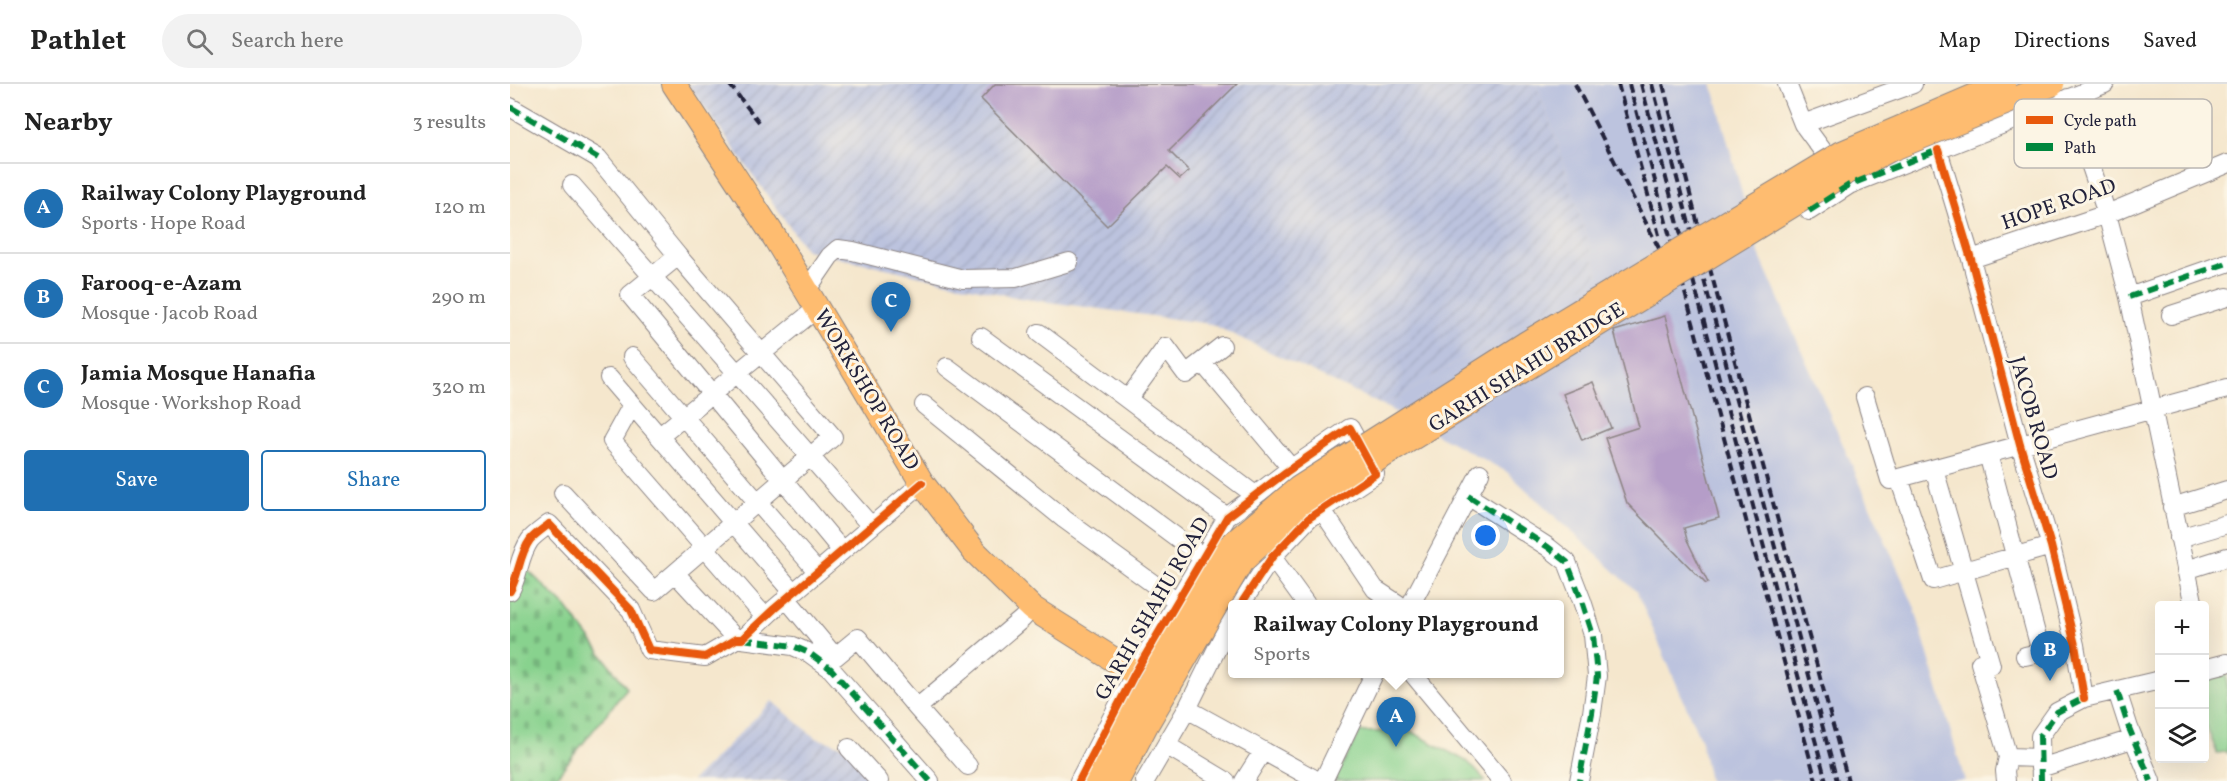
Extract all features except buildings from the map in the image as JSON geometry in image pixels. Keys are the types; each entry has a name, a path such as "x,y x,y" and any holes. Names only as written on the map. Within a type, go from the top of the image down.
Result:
{"main road":[{"name":"WORKSHOP ROAD","path":"674,84 775,238 922,483 974,550 1032,608 1135,673"},
{"name":"GARHI SHAHU BRIDGE","path":"1097,781 1169,647 1229,547 1299,488 1525,344 1842,153 2003,84"},
{"name":"GARHI SHAHU BRIDGE","path":"2037,99 2060,91"},
{"name":"GARHI SHAHU BRIDGE","path":"1117,781 1146,725 1241,562 1301,506 1840,176 1891,149 2014,107"}],"street":[{"path":"1787,84 1803,124 1849,185"},
{"path":"1803,124 1913,84"},
{"path":"2043,99 2060,91 2104,84"},
{"path":"510,107 598,158 678,256 833,437 654,591 564,493"},
{"path":"1809,211 1849,185 1938,150 2014,113"},
{"name":"JACOB ROAD","path":"1938,150 1971,259 2020,445 2051,546 2075,645 2084,698"},
{"name":"HOPE ROAD","path":"1971,259 2107,214 2227,164"},
{"path":"2089,168 2107,214 2129,297 2193,601"},
{"path":"572,185 871,526"},
{"path":"660,436 763,354 811,300 830,256 838,249 963,279 1016,278 1069,262"},
{"path":"678,256 630,295 842,551"},
{"path":"2129,297 2227,263"},
{"path":"2171,315 2227,297"},
{"path":"1039,333 1255,495"},
{"path":"981,337 1227,517"},
{"path":"1128,399 1166,347 1185,374 1222,346"},
{"path":"632,357 818,572"},
{"path":"1202,362 1291,468"},
{"path":"947,366 1203,557"},
{"path":"609,378 734,523 835,657 858,638 968,766"},
{"path":"1865,397 1890,480 2227,389"},
{"path":"632,405 612,441 765,617"},
{"path":"924,405 1064,519 1178,601"},
{"name":"GARHI SHAHU ROAD","path":"1079,781 1135,673 1227,517 1291,468 1350,428 1375,474 1309,518 1272,557 1244,600"},
{"path":"1988,454 2015,556 2033,654 2075,645"},
{"path":"1935,469 1964,571 2008,757 2005,771 2006,781"},
{"path":"1413,600 1480,473"},
{"path":"1899,478 1934,580 2051,546"},
{"path":"510,591 517,579 521,560 530,541 549,524 631,610 649,650 705,657 739,639 922,483"},
{"path":"2172,507 2227,490"},
{"path":"1468,496 1548,546 1567,562 1593,635 1597,676 1579,781"},
{"path":"1322,510 1375,589 1392,600"},
{"path":"2179,538 2227,524"},
{"path":"1272,557 1303,600"},
{"path":"2186,570 2227,557"},
{"path":"675,573 739,639 793,646 809,653 831,669 930,781"},
{"path":"916,708 1032,608"},
{"path":"1145,781 1187,710 1228,628"},
{"path":"2209,664 2227,663"},
{"path":"1323,781 1372,678"},
{"path":"1416,678 1502,781"},
{"path":"2040,769 2040,736 2057,712 2084,698 2155,681"},
{"path":"2117,691 2129,728 2151,781"},
{"path":"1187,710 1318,781"},
{"path":"2008,757 2040,769 2126,741"},
{"path":"1166,745 1226,781"},
{"path":"849,748 879,781"},
{"path":"1244,781 1263,751"}],"shaded area":[{"path":"688,84 1536,84 1553,130 1599,277 1384,406 1211,324 1019,298 806,250"},
{"path":"1536,84 1712,84 1758,252 1914,606 1965,781 1709,781 1701,741 1637,592 1507,472 1384,406 1599,277 1553,130"},
{"path":"772,701 816,738 849,748 879,781 692,781"}],"green space":[{"path":"519,562 566,607 627,688 553,781 510,781 510,581"},
{"path":"2227,674 2227,754 2226,752 2217,753 2209,732 2209,679"},
{"path":"1410,731 1468,762 1486,781 1334,781 1360,732"}],"railway":[{"path":"729,84 759,122"},
{"path":"1575,84 1667,264"},
{"path":"1618,84 1659,235"},
{"path":"1629,84 1816,781"},
{"path":"1641,84 1826,781"},
{"path":"1652,84 1837,781"},
{"path":"1663,84 1692,202 1848,781"}],"marked path":[{"path":"510,107 598,158"},
{"path":"1809,211 1849,185 1938,150"},
{"path":"2129,297 2227,263"},
{"path":"1468,496 1548,547 1567,562 1593,635 1597,676 1579,781"},
{"path":"742,639 793,646 809,653 831,669 930,781"},
{"path":"2117,691 2129,728 2151,781"},
{"path":"2041,781 2040,736 2057,712 2084,698"}],"cycle path":[{"path":"1938,150 1971,259 2020,445 2051,546 2075,645 2084,698"},
{"path":"1079,781 1135,673 1227,517 1286,472 1350,428 1375,474 1309,518 1272,557 1244,600"},
{"path":"510,591 526,546 549,524 631,610 649,650 705,657 736,639 742,639 922,483"}],"place":[{"name":"Jamia Mosque Hanafia","path":"891,332"},
{"name":"Farooq-e-Azam","path":"2050,681"},
{"name":"Railway Colony Playground","path":"1396,747"}]}
